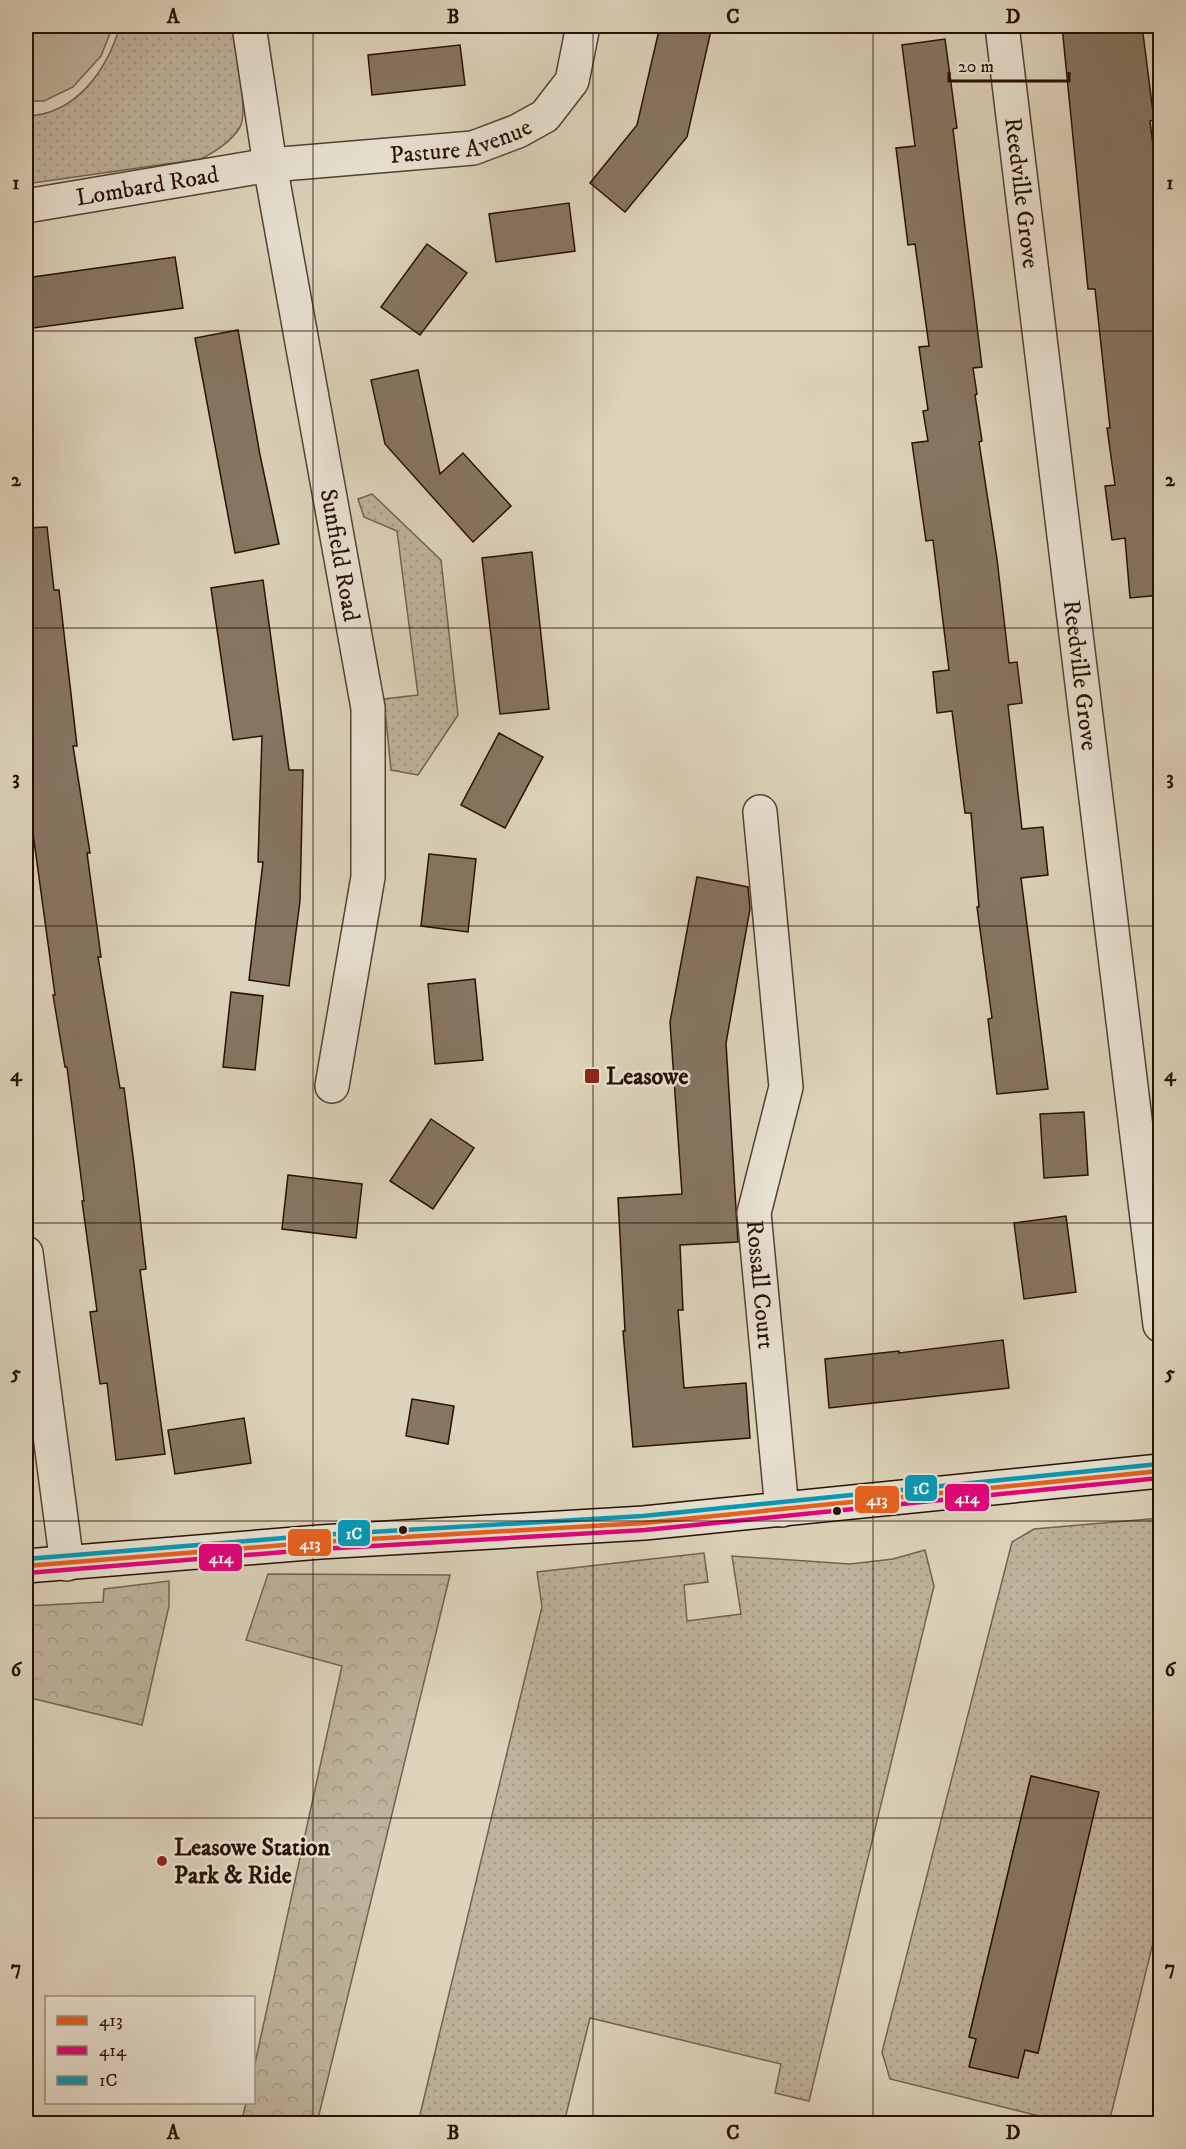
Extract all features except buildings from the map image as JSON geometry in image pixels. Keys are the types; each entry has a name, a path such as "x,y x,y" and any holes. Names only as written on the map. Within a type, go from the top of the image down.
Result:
{"street":[{"name":"Sunfield Road","path":"249,26 270,165 368,708 368,877 332,1086"},
{"name":"Pasture Avenue","path":"270,165 473,148 518,130 545,116 572,81 583,26"},
{"name":"Reedville Grove","path":"1002,26 1161,1325"},
{"name":"Lombard Road","path":"26,206 270,165"},
{"name":"Rossall Court","path":"760,812 786,1087 754,1213 782,1510"},
{"path":"26,1253 67,1564"},
{"path":"26,1566 320,1542 644,1523 1161,1472"}],"green space":[{"path":"26,26 113,26 101,56 73,87 44,101 26,101"},
{"path":"120,26 232,26 242,93 243,107 240,127 228,142 201,159 26,184 26,116 44,114 60,108 87,87 107,58"},
{"path":"372,494 441,560 458,715 418,775 391,770 384,699 418,695 397,531 364,517 358,499"},
{"path":"1160,1518 1160,1914 1109,2123 1067,2123 890,2079 882,2052 1012,1542 1034,1529","holes":["1031,1776 1098,1792 1037,2053 969,2037"]},
{"path":"925,1550 934,1586 809,2101 775,2093 781,2064 590,2018 564,2123 418,2123 542,1607 537,1572 704,1553 708,1582 684,1585 687,1621 741,1614 732,1556 850,1564 893,1559"},
{"path":"268,1574 450,1575 317,2123 241,2123 246,2104 255,2104 255,2063 342,1666 246,1640"},
{"path":"169,1581 169,1606 142,1725 26,1697 26,1606 103,1602 104,1589"}],"transit line":[{"name":"1C","path":"26,1559 320,1535 643,1516 1159,1464"},
{"name":"413","path":"26,1566 320,1542 644,1523 1160,1471"},
{"name":"414","path":"27,1573 321,1549 645,1530 1160,1478"}],"place":[{"name":"Leasowe","path":"592,1076"},
{"name":"Leasowe Station Park & Ride","path":"162,1861"}]}
